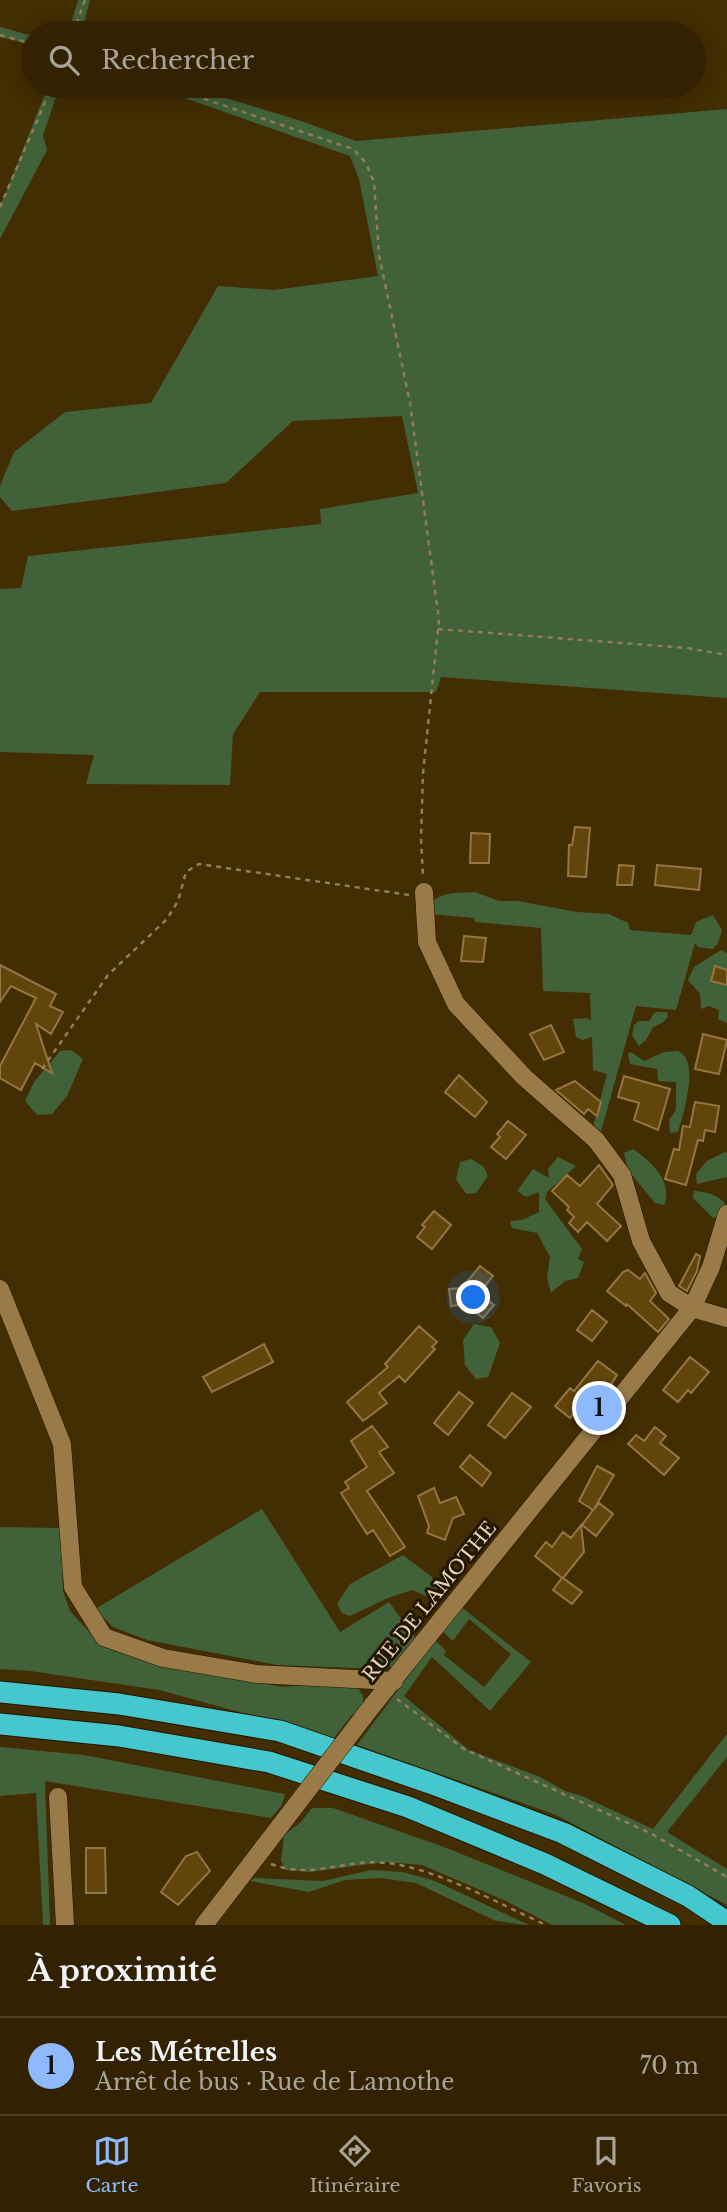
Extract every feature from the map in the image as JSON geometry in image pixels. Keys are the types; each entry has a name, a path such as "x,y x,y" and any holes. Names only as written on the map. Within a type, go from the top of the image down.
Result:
{"highway":[{"path":"0,1692 119,1704 280,1731 563,1833 688,1896 727,1922"},
{"path":"0,1724 119,1737 269,1762 408,1807 545,1864 670,1925"}],"street":[{"path":"424,892 427,942 456,1004 524,1077 596,1140 622,1175 641,1241 670,1293 692,1308 727,1318"},
{"name":"RUE DE LAMOTHE","path":"204,1925 372,1706 692,1308 712,1266 727,1214"},
{"path":"0,1289 62,1444 73,1587 104,1637 163,1658 256,1674 390,1686"},
{"path":"58,1797 65,1925"}],"path":[{"path":"77,21 85,0"},
{"path":"0,35 21,41"},
{"path":"0,207 47,98"},
{"path":"42,1069 108,975 167,919 178,901 186,872 199,864 411,895 424,892 421,838 423,773 439,620 410,402 379,255 374,182 366,163 353,149 202,98"},
{"path":"438,628 687,648 727,655"},
{"path":"390,1686 464,1749 650,1833 727,1877"},
{"path":"255,1858 286,1870 310,1872 385,1862 422,1871 546,1925"}],"green space":[{"path":"78,0 90,0 85,21 72,21"},
{"path":"0,27 21,33 21,42 0,37"},
{"path":"43,98 56,98 43,135 47,150 0,239 0,207"},
{"path":"184,98 226,98 356,141 727,109 727,698 441,677 436,692 260,692 233,734 230,785 86,784 94,755 0,752 0,589 21,588 28,556 321,524 320,509 418,493 402,416 293,421 226,483 12,511 0,497 0,486 14,452 65,412 151,403 218,286 274,290 378,276 359,179 350,156"},
{"path":"475,892 499,901 518,901 577,912 609,914 628,923 630,930 691,935 696,922 713,915 722,930 713,949 698,947 695,943 676,1010 636,1006 600,1135 592,1131 607,1074 593,1070 592,1037 583,1040 576,1037 573,1019 587,1018 591,1021 590,993 543,991 541,928 475,922 474,918 430,914 428,906 438,898 449,894"},
{"path":"721,950 727,953 727,1023 718,1019 719,1010 709,1006 701,1009 700,994 688,980 694,967"},
{"path":"655,1012 667,1012 668,1017 653,1027 639,1046 632,1035 634,1025 639,1021 649,1021"},
{"path":"71,1050 83,1059 67,1096 52,1114 37,1115 25,1101 34,1082 60,1051"},
{"path":"678,1051 685,1056 689,1084 678,1132 670,1133 669,1120 676,1110 676,1082 658,1081 657,1069 630,1064 628,1054 631,1052 644,1061 664,1052"},
{"path":"633,1149 659,1173 666,1189 664,1205 655,1203 628,1170 624,1153"},
{"path":"725,1152 727,1177 697,1184 696,1174 707,1161"},
{"path":"558,1157 576,1166 547,1192 545,1199 582,1249 578,1259 584,1262 578,1278 565,1281 551,1293 547,1278 550,1257 537,1233 512,1228 510,1221 522,1220 539,1212 539,1192 526,1197 517,1191 533,1169 549,1178 548,1169"},
{"path":"471,1159 484,1167 488,1176 476,1193 466,1194 456,1179 460,1162"},
{"path":"694,1191 711,1194 723,1201 726,1205 722,1215 713,1218 693,1198"},
{"path":"474,1324 491,1327 500,1343 488,1377 476,1379 465,1365 463,1340"},
{"path":"262,1509 340,1632 389,1602 417,1640 396,1665 383,1669 277,1665 147,1640 113,1627 95,1609"},
{"path":"0,1527 61,1528 63,1591 70,1611 91,1634 114,1651 219,1676 283,1687 345,1684 358,1688 363,1696 363,1707 351,1716 334,1738 159,1690 0,1669"},
{"path":"403,1555 432,1577 438,1591 431,1598 412,1590 350,1616 342,1613 337,1604 350,1584"},
{"path":"460,1606 531,1662 490,1711 432,1657 404,1696 469,1750 540,1777 565,1791 582,1796 653,1829 727,1734 727,1757 667,1832 727,1869 727,1905 556,1815 357,1745 435,1640 446,1651 444,1655 484,1687 511,1654 469,1619 453,1641 442,1631"},
{"path":"0,1747 84,1755 285,1794 282,1805 271,1818 45,1781 50,1925 43,1925 36,1793 0,1796"},
{"path":"312,1808 333,1808 444,1847 583,1903 626,1925 552,1925 506,1901 422,1865 385,1862 310,1872 286,1870 281,1861 284,1835 301,1822"},
{"path":"371,1870 403,1872 435,1881 529,1925 496,1921 416,1883 381,1878 345,1880 309,1892 250,1881 255,1878 323,1881"}],"building":[{"path":"575,827 590,828 586,877 568,876 569,845 572,845"},
{"path":"471,833 490,834 489,863 470,863"},
{"path":"619,865 634,866 632,885 617,885"},
{"path":"657,865 701,869 699,890 655,885"},
{"path":"464,936 486,938 483,962 461,961"},
{"path":"0,965 56,994 50,1006 63,1012 51,1034 36,1024 52,1073 35,1063 21,1090 0,1078 0,1066 36,998 11,986 0,1002"},
{"path":"715,966 727,970 727,985 711,981"},
{"path":"551,1025 564,1052 544,1060 530,1034"},
{"path":"703,1034 727,1040 719,1074 695,1069"},
{"path":"459,1075 487,1102 475,1117 445,1092"},
{"path":"624,1076 670,1089 658,1130 634,1120 639,1103 618,1097"},
{"path":"575,1081 601,1102 597,1116 588,1109 584,1114 556,1090"},
{"path":"695,1102 719,1106 715,1132 705,1130 703,1141 698,1140 686,1185 665,1179 674,1149 679,1150 683,1126 690,1127"},
{"path":"508,1121 526,1135 506,1159 491,1147"},
{"path":"599,1165 613,1185 597,1204 621,1226 607,1241 587,1222 578,1232 569,1223 574,1217 567,1210 569,1207 552,1191 567,1175 580,1186"},
{"path":"434,1211 451,1225 432,1249 417,1237 425,1227 422,1225"},
{"path":"696,1254 700,1256 697,1271 687,1291 679,1286"},
{"path":"480,1266 493,1276 484,1287 486,1299 494,1305 483,1318 466,1304 451,1306 449,1289 462,1288"},
{"path":"628,1270 640,1279 645,1273 656,1293 650,1301 669,1319 658,1332 627,1304 626,1306 607,1291 623,1272"},
{"path":"592,1310 607,1322 592,1341 577,1330"},
{"path":"419,1326 437,1342 432,1347 435,1349 405,1382 399,1376 379,1393 387,1403 363,1421 347,1402 388,1367 385,1364"},
{"path":"264,1344 273,1362 212,1392 203,1377"},
{"path":"690,1357 709,1372 691,1393 688,1390 678,1402 663,1390"},
{"path":"598,1361 617,1375 603,1397 593,1389 570,1418 555,1406 570,1388 574,1391"},
{"path":"459,1392 473,1403 448,1435 434,1423"},
{"path":"512,1393 531,1407 505,1438 488,1425"},
{"path":"372,1426 388,1447 379,1452 394,1473 367,1491 405,1547 390,1556 373,1530 367,1534 341,1493 349,1488 345,1482 367,1467 351,1441"},
{"path":"655,1427 666,1436 660,1443 679,1458 664,1475 628,1444 636,1435 644,1441"},
{"path":"470,1455 491,1473 482,1486 460,1467"},
{"path":"597,1466 614,1475 594,1509 599,1503 613,1514 596,1536 582,1525 593,1510 579,1501"},
{"path":"434,1488 440,1503 456,1497 464,1514 453,1518 445,1540 427,1533 429,1526 418,1496"},
{"path":"581,1525 584,1552 563,1578 582,1592 572,1604 553,1590 562,1578 535,1556 546,1542 552,1547 563,1532 571,1538"},
{"path":"86,1848 105,1848 106,1893 86,1893"},
{"path":"197,1852 210,1871 178,1905 161,1892 186,1856"}],"place":[{"name":"Les Métrelles","path":"599,1408"}]}
